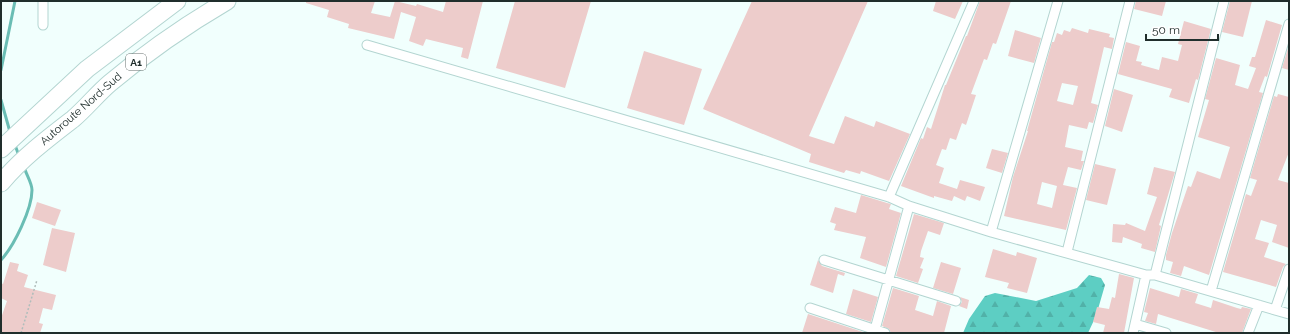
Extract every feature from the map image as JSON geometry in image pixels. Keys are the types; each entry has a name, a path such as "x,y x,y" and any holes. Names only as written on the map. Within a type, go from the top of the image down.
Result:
{"highway":[{"name":"A1","path":"2,148 88,69 176,1"},
{"name":"Autoroute Nord-Sud","path":"1,183 17,164 53,133 74,118 109,84 150,50 227,1"}],"street":[{"path":"43,1 43,25"},
{"path":"890,197 974,1"},
{"path":"991,232 1058,1"},
{"path":"1067,252 1130,1"},
{"path":"1155,275 1224,1"},
{"path":"1212,291 1289,24"},
{"path":"367,45 890,197 909,206 991,232 1146,275 1155,275 1289,314"},
{"path":"874,331 909,206"},
{"path":"824,260 956,301"},
{"path":"1275,310 1289,269"},
{"path":"1146,275 1134,329 1166,333"},
{"path":"1248,333 1259,305"},
{"path":"810,308 874,331 885,333"}],"path":[{"path":"21,333 37,280"}],"green space":[{"path":"1089,275 1101,278 1105,285 1096,316 1088,333 963,333 969,319 985,296 995,293 1036,301 1077,288"}],"building":[{"path":"306,1 375,1 371,13 390,17 395,1 416,6 417,4 443,12 446,1 483,1 468,59 461,57 463,48 426,39 423,46 409,41 416,17 401,12 394,39 348,28 349,24 327,17 329,10 306,3"},
{"path":"515,1 591,1 565,88 496,68"},
{"path":"752,1 868,1 809,136 834,144 845,116 874,127 876,121 910,134 889,181 861,171 860,174 846,170 844,173 809,162 811,154 703,109"},
{"path":"936,1 963,1 955,19 933,11"},
{"path":"980,1 1011,1 996,44 993,43 987,60 984,59 971,94 976,95 966,125 962,123 956,140 950,138 946,150 942,149 936,165 944,168 939,183 957,189 960,180 985,187 980,201 967,196 965,201 954,196 952,201 934,196 934,198 901,186 921,138 923,139 927,127 931,129 945,85 967,36"},
{"path":"1136,1 1166,1 1162,16 1134,9"},
{"path":"1230,1 1252,1 1243,37 1222,32"},
{"path":"1266,20 1282,25 1267,77 1265,76 1259,92 1263,93 1209,275 1184,266 1181,276 1170,273 1173,262 1166,260 1166,255 1188,186 1191,187 1197,171 1220,179 1230,147 1198,137 1209,100 1205,99 1216,58 1240,65 1235,85 1248,89 1256,68 1249,66 1252,57 1255,57"},
{"path":"1184,21 1211,29 1198,80 1196,79 1189,103 1169,97 1172,89 1118,74 1126,42 1140,46 1136,61 1142,62 1141,65 1159,70 1162,57 1178,61 1182,45 1178,44"},
{"path":"1072,28 1088,33 1089,29 1110,34 1109,37 1114,38 1112,49 1104,47 1091,103 1098,105 1093,123 1089,122 1087,129 1069,125 1065,147 1083,151 1081,161 1084,161 1081,170 1068,167 1063,185 1077,188 1066,230 1004,216 1013,177 1028,131 1052,42 1054,42 1057,33 1062,35 1064,30 1070,32","holes":["1062,83 1078,86 1073,105 1057,101","1042,182 1057,186 1052,208 1037,204"]},
{"path":"1015,30 1041,38 1034,63 1008,56"},
{"path":"1289,45 1289,70 1282,68"},
{"path":"644,51 702,69 684,125 627,108"},
{"path":"1114,89 1133,95 1122,132 1105,126"},
{"path":"1278,94 1289,97 1289,152 1278,180 1289,183 1289,248 1272,242 1277,225 1261,220 1255,239 1269,243 1264,257 1286,264 1283,267 1276,287 1223,272 1246,194 1251,196 1257,180 1250,178 1274,96 1277,97"},
{"path":"992,149 1008,153 1002,173 986,168"},
{"path":"1095,164 1116,169 1107,205 1086,200"},
{"path":"1154,167 1175,172 1159,225 1161,226 1155,252 1141,248 1142,244 1123,237 1122,243 1112,242 1113,224 1125,225 1126,223 1145,231 1157,197 1147,194"},
{"path":"861,195 891,204 889,209 901,213 886,267 860,258 866,237 834,230 836,224 830,222 835,207 856,213"},
{"path":"37,202 61,210 55,226 32,218"},
{"path":"914,214 944,223 940,235 928,231 921,251 920,257 924,258 920,268 923,269 918,283 896,276"},
{"path":"52,228 75,233 66,272 43,265"},
{"path":"993,249 1016,256 1017,252 1037,258 1027,293 1007,288 1009,283 985,277"},
{"path":"818,260 822,266 845,273 844,276 838,274 833,293 810,285"},
{"path":"10,262 19,264 17,271 28,275 24,287 56,295 52,310 43,308 39,323 43,324 40,333 1,333 1,318 7,301 1,298 1,283 3,284"},
{"path":"941,262 961,268 953,294 933,288"},
{"path":"1119,274 1134,278 1124,333 1103,333 1105,325 1093,322 1097,307 1109,309 1112,297 1115,298"},
{"path":"893,288 919,296 915,310 933,316 937,301 951,306 944,333 891,333 889,329 882,326"},
{"path":"1150,288 1179,297 1181,289 1198,294 1195,303 1211,308 1213,300 1241,309 1242,307 1251,309 1242,333 1219,333 1158,314 1156,324 1145,321 1148,313 1144,312"},
{"path":"853,289 878,297 871,322 846,314"},
{"path":"960,297 969,300 967,309 959,306 962,302"},
{"path":"808,314 866,333 802,333"}],"waterway":[{"path":"1,70 15,1"},
{"path":"1,100 10,132"},
{"path":"15,145 19,156"},
{"path":"1,260 17,237 29,207 32,187 24,167"}]}
